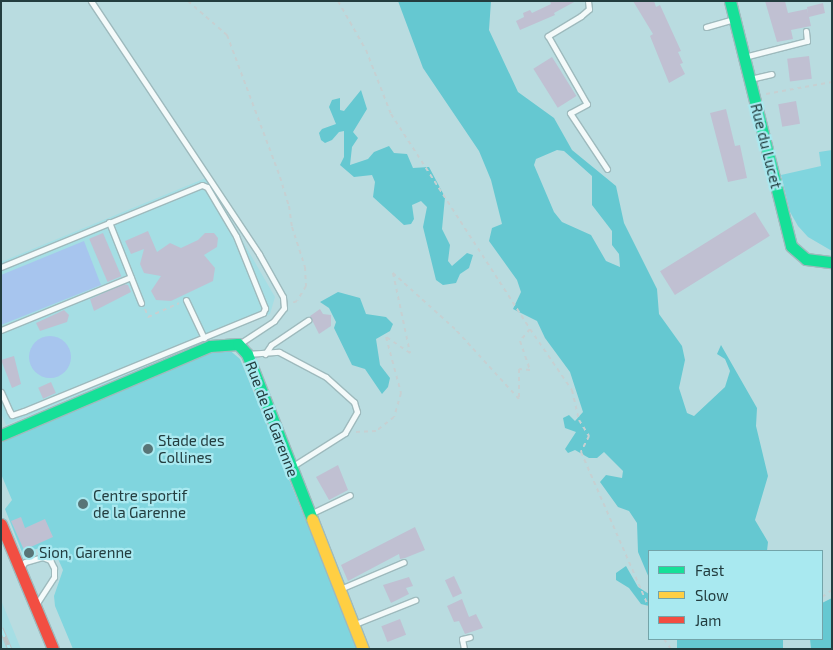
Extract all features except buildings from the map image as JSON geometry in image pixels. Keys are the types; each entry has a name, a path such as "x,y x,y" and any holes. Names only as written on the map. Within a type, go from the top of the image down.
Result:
{"street":[{"name":"Rue du Lucet","path":"730,1 791,246 806,259 832,262"},
{"name":"Rue de la Garenne","path":"1,435 210,346 238,344 247,354 363,649"},
{"path":"1,524 53,649"}],"lane":[{"path":"91,1 259,254 283,297 284,307 274,321 258,334 238,344"},
{"path":"588,1 589,9 548,36 587,104 570,113 607,168"},
{"path":"706,27 734,18"},
{"path":"744,57 807,41 806,31"},
{"path":"749,79 771,74"},
{"path":"1,266 198,185 207,187 236,236 265,308 263,313 204,338 12,414 1,392"},
{"path":"109,222 141,303"},
{"path":"1,330 131,276"},
{"path":"186,300 204,338"},
{"path":"265,354 271,345 308,320"},
{"path":"247,354 279,352 326,377 350,396 357,412 345,433 290,467"},
{"path":"310,514 350,494"},
{"path":"20,569 25,562 42,557 50,560 54,568 54,577 35,605"},
{"path":"339,590 404,562"},
{"path":"353,625 415,600"},
{"path":"464,649 462,639 470,636"}],"path":[{"path":"188,1 228,35 290,206 292,228 305,267 306,286 297,301 284,307"},
{"path":"338,1 366,50 391,114 530,329 572,390 579,420 589,436 581,452 648,606"},
{"path":"754,97 808,84 832,82"},
{"path":"345,433 376,431 394,417 401,393 386,337 410,353 393,273 455,329 519,399 519,369 530,370 520,341 530,329"},
{"path":"141,303 148,317 186,300"}],"shaded area":[{"path":"398,1 491,1 489,30 518,92 554,118 572,150 616,186 624,223 657,289 659,314 682,346 685,360 679,388 687,413 694,416 725,387 730,371 725,359 717,354 721,345 757,408 756,426 768,476 755,520 768,542 767,550 648,550 648,576 638,552 637,523 629,511 618,507 600,482 606,475 622,478 623,471 604,452 597,458 589,458 575,450 568,453 565,449 576,432 565,428 563,418 569,415 575,421 583,412 570,372 545,338 537,321 513,309 521,292 517,280 489,241 492,228 502,224 491,180 479,151 423,68","holes":["557,150 564,151 592,176 592,205 612,231 612,245 619,254 620,267 606,261 591,235 562,222 554,212 534,165 536,159"]},
{"path":"361,90 367,109 353,132 358,138 352,147 350,165 368,159 374,152 389,146 394,153 407,154 413,168 429,167 445,197 442,229 450,245 448,261 452,266 467,253 473,255 469,268 460,274 456,283 443,285 436,280 423,227 427,207 421,201 412,205 414,219 411,224 404,225 373,197 375,182 372,175 354,177 340,165 344,157 344,131 339,132 332,140 325,143 321,140 319,133 322,129 336,124 329,107 332,100 340,98 340,110 344,111"},
{"path":"832,150 832,251 808,237 798,226 790,212 781,175 821,166 819,152"},
{"path":"206,178 275,297 270,314 6,425 1,413 1,262"},
{"path":"84,241 101,285 1,325 1,275"},
{"path":"338,292 360,298 366,314 386,317 393,324 390,331 376,339 380,365 390,378 388,387 382,394 365,369 352,365 334,328 336,322 329,308 320,302"},
{"path":"50,336 65,342 71,357 65,372 50,378 35,372 29,357 35,342"},
{"path":"212,348 227,348 240,359 358,649 73,649 55,606 54,596 63,570 55,552 41,548 22,552 5,509 12,500 1,474 1,439"},
{"path":"626,566 638,587 648,593 648,606 641,604 629,588 616,580 616,573"},
{"path":"832,598 832,649 811,649 810,640 823,640 823,602"},
{"path":"1,600 21,649 1,649"},
{"path":"677,640 783,640 783,649 677,649"}],"railway":[{"path":"1,628 10,649"}],"traffic: fast":[{"path":"730,1 791,246 806,259 832,262"},
{"path":"1,435 210,346 238,344 247,354 312,519"}],"traffic: slow":[{"path":"312,519 363,649"}],"traffic: jam":[{"path":"1,524 53,649"}],"place":[{"name":"Stade des Collines","path":"148,449"},
{"name":"Centre sportif de la Garenne","path":"83,504"},
{"name":"Sion, Garenne","path":"29,553"}]}
